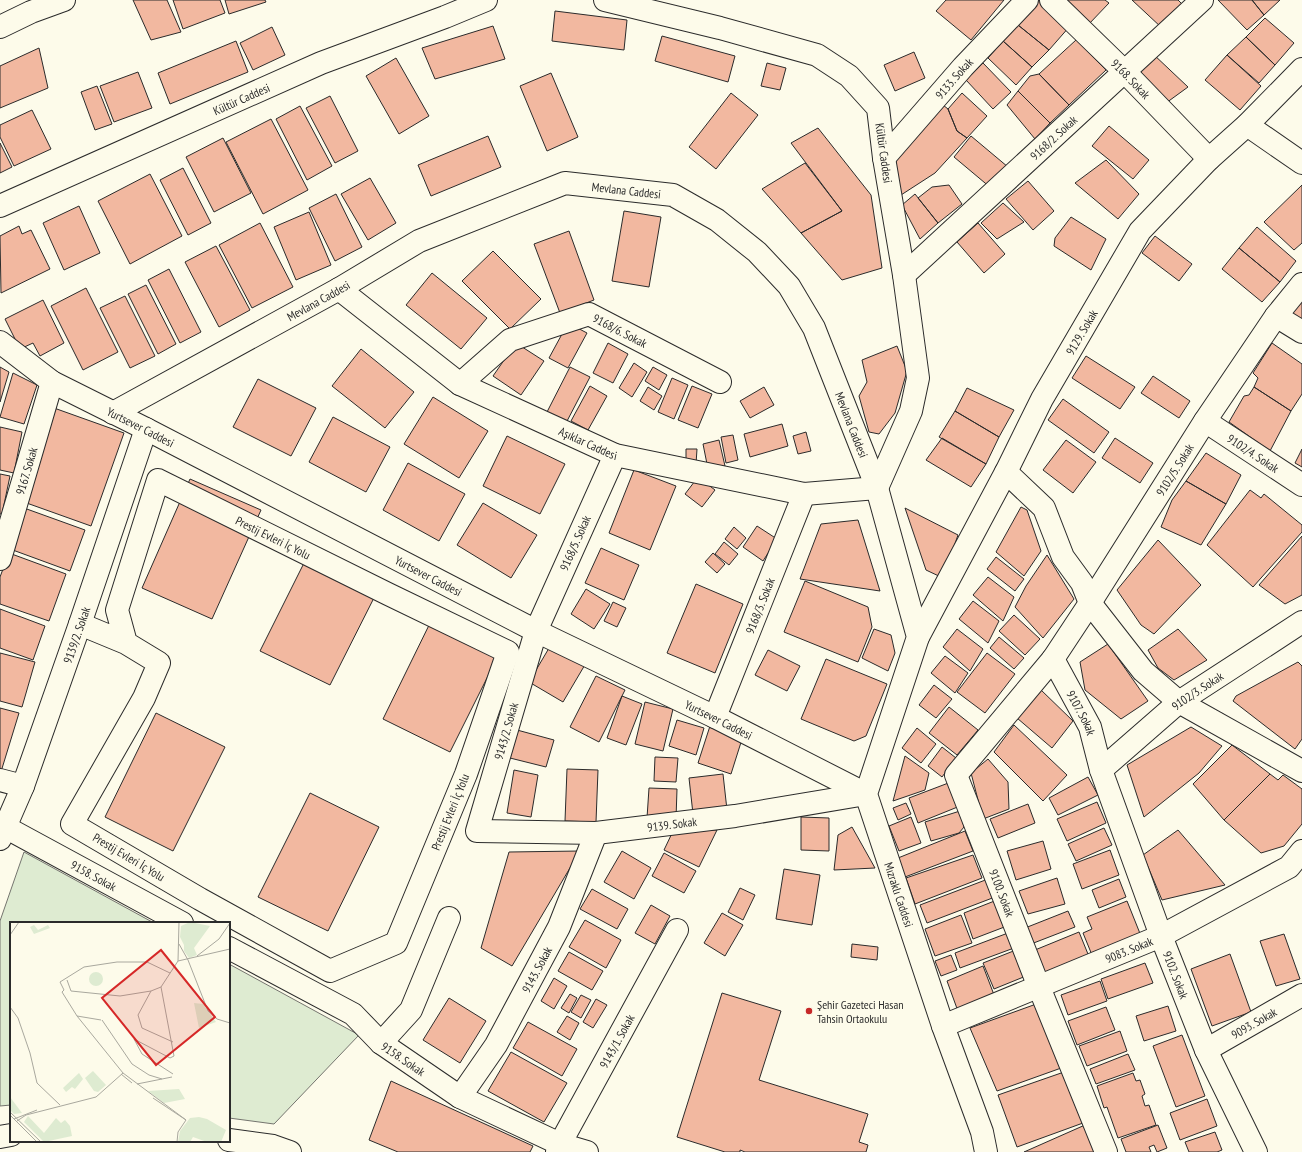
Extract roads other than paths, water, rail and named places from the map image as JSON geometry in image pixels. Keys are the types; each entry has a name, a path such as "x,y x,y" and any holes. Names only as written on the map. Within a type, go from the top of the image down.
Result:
{"street":[{"path":"0,27 31,12 64,0"},
{"name":"Kültür Caddesi","path":"0,206 321,64 486,0"},
{"name":"Kültür Caddesi","path":"605,0 720,28 817,55 849,76 878,108 884,158 904,275 918,378 911,411 877,488"},
{"name":"9133. Sokak","path":"884,158 963,67 1027,0"},
{"name":"9168. Sokak","path":"1051,0 1125,72 1209,159"},
{"name":"9168/2. Sokak","path":"904,275 1202,0"},
{"name":"9129. Sokak","path":"918,637 1006,472 1042,399 1140,231 1209,159 1247,125 1302,69"},
{"path":"1247,125 1302,163"},
{"name":"Mevlana Caddesi","path":"113,413 339,289 419,241 565,183 673,195 717,220 757,252 789,286 814,328 877,488 918,637"},
{"name":"9102/5. Sokak","path":"1053,659 1205,421 1276,316 1302,284"},
{"name":"Aşıklar Caddesi","path":"339,289 460,384 615,455 804,494 877,488"},
{"name":"9168/6. Sokak","path":"460,384 510,340 589,314 720,382"},
{"path":"1276,316 1302,332"},
{"name":"Yurtsever Caddesi","path":"0,342 52,382 536,630 715,717 866,794"},
{"name":"9167. Sokak","path":"0,558 52,382"},
{"name":"9102/4. Sokak","path":"1205,421 1302,485"},
{"name":"9139/2. Sokak","path":"2,833 23,786 146,429"},
{"name":"9168/5. Sokak","path":"536,630 615,455"},
{"path":"1006,472 1044,508 1063,557 1082,583 1090,603 1143,671 1178,702 1302,772"},
{"name":"Prestij Evleri İç Yolu","path":"80,624 126,643 159,663 144,698 72,824 200,899 330,971 396,943 466,774 508,652 158,480 117,610 126,643"},
{"name":"9168/3. Sokak","path":"715,717 804,494"},
{"name":"9102/3. Sokak","path":"1101,770 1178,702 1302,622"},
{"name":"9143/2. Sokak","path":"476,831 536,630"},
{"path":"866,794 918,637"},
{"name":"9107. Sokak","path":"1053,659 1090,727 1101,770"},
{"name":"9100. Sokak","path":"1053,659 956,775 1039,987 1106,1152"},
{"name":"9102. Sokak","path":"1101,770 1161,936 1206,1050 1256,1152"},
{"path":"0,780 23,786"},
{"name":"9139. Sokak","path":"476,831 596,833 735,816 866,794"},
{"name":"Mızraklı Caddesi","path":"866,794 943,1026 982,1132 986,1152"},
{"name":"9158. Sokak","path":"2,833 180,922"},
{"name":"9143. Sokak","path":"460,1097 496,1045 559,927 596,833"},
{"name":"9083. Sokak","path":"943,1026 1161,936 1289,867 1302,851"},
{"path":"381,1043 411,1010 449,918"},
{"name":"9143/1. Sokak","path":"558,1148 676,930"},
{"name":"9158. Sokak","path":"230,949 353,1014 381,1043 460,1097 558,1148 587,1152"},
{"name":"9093. Sokak","path":"1206,1050 1302,995"},
{"path":"0,1137 10,1135"},
{"path":"230,1140 273,1146 290,1152"}],"place":[{"name":"Şehir Gazeteci Hasan Tahsin Ortaokulu","path":"809,1011"}]}
